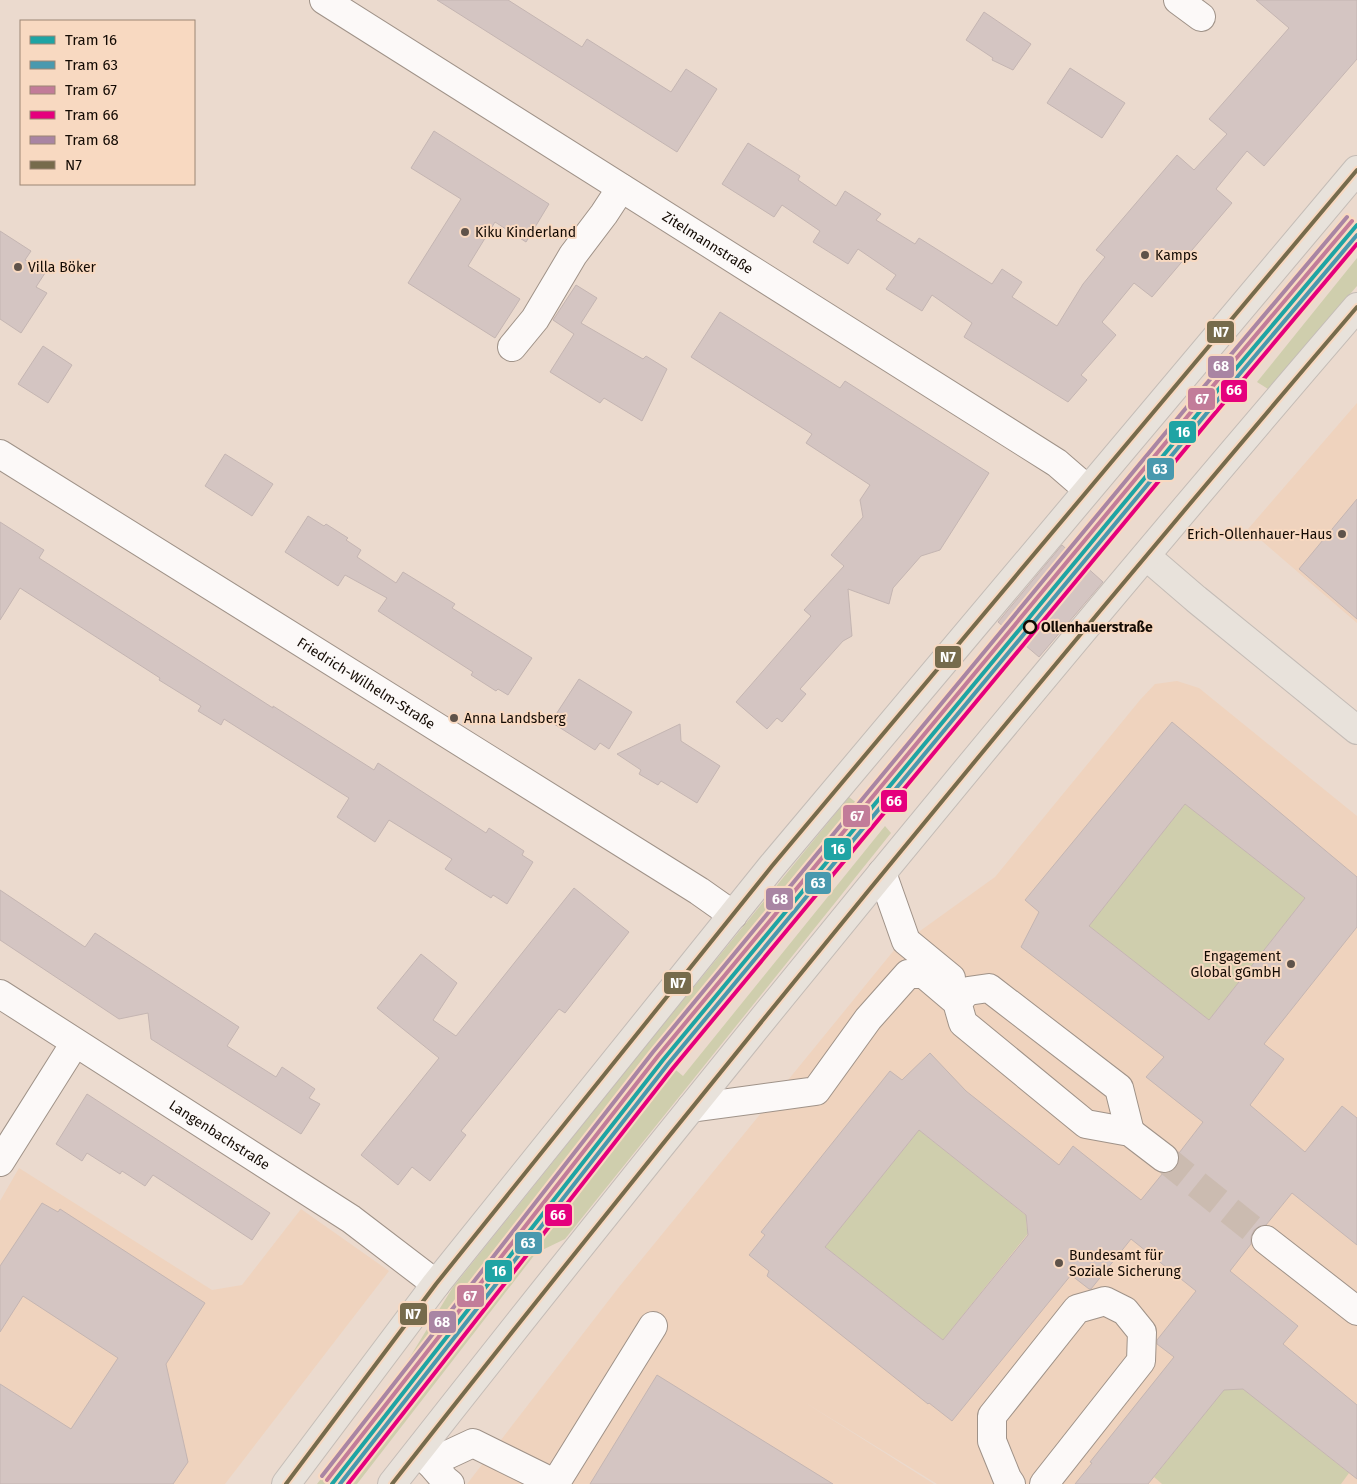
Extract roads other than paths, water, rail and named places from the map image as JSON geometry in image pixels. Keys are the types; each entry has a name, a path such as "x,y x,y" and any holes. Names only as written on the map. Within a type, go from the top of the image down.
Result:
{"main road":[{"path":"286,1484 436,1284 733,915 1087,489 1357,170"},
{"path":"392,1484 425,1456 691,1108 882,873 1146,556 1357,307"},
{"path":"1146,556 1357,730"}],"street":[{"name":"Zitelmannstraße","path":"324,0 1057,463 1087,489"},
{"path":"1178,0 1201,17"},
{"path":"512,347 534,318 574,255 621,188"},
{"name":"Friedrich-Wilhelm-Straße","path":"0,454 699,891 733,915"},
{"path":"882,873 906,941 963,997 963,1023 1086,1124 1130,1132 1164,1158"},
{"path":"691,1108 816,1091 868,1020 908,974 924,974 963,997 989,988 1119,1088 1130,1132"},
{"name":"Langenbachstraße","path":"0,994 351,1219 436,1284"},
{"path":"0,1162 75,1042"},
{"path":"1266,1240 1357,1311"},
{"path":"1011,1484 992,1441 992,1416 1077,1309 1105,1301 1125,1311 1142,1332 1141,1360 1044,1484"},
{"path":"450,1484 425,1456 473,1443 556,1484 653,1326"}],"tunnel":[{"path":"1164,1158 1266,1240"}],"tram line":[{"name":"68","path":"322,1476 653,1052 1191,402 1347,217"},
{"name":"67","path":"327,1480 658,1056 1196,406 1352,221"},
{"name":"16","path":"332,1484 663,1060 1201,410 1357,225"},
{"name":"63","path":"340,1484 668,1064 1206,414 1357,235"},
{"name":"66","path":"348,1484 673,1068 1357,244"}],"place":[{"name":"Kiku Kinderland","path":"465,232"},
{"name":"Kamps","path":"1145,255"},
{"name":"Villa Böker","path":"18,267"},
{"name":"Erich-Ollenhauer-Haus","path":"1342,534"},
{"name":"Ollenhauerstraße","path":"1030,627"},
{"name":"Anna Landsberg","path":"454,718"},
{"name":"Engagement Global gGmbH","path":"1291,964"},
{"name":"Bundesamt für Soziale Sicherung","path":"1059,1263"}]}
